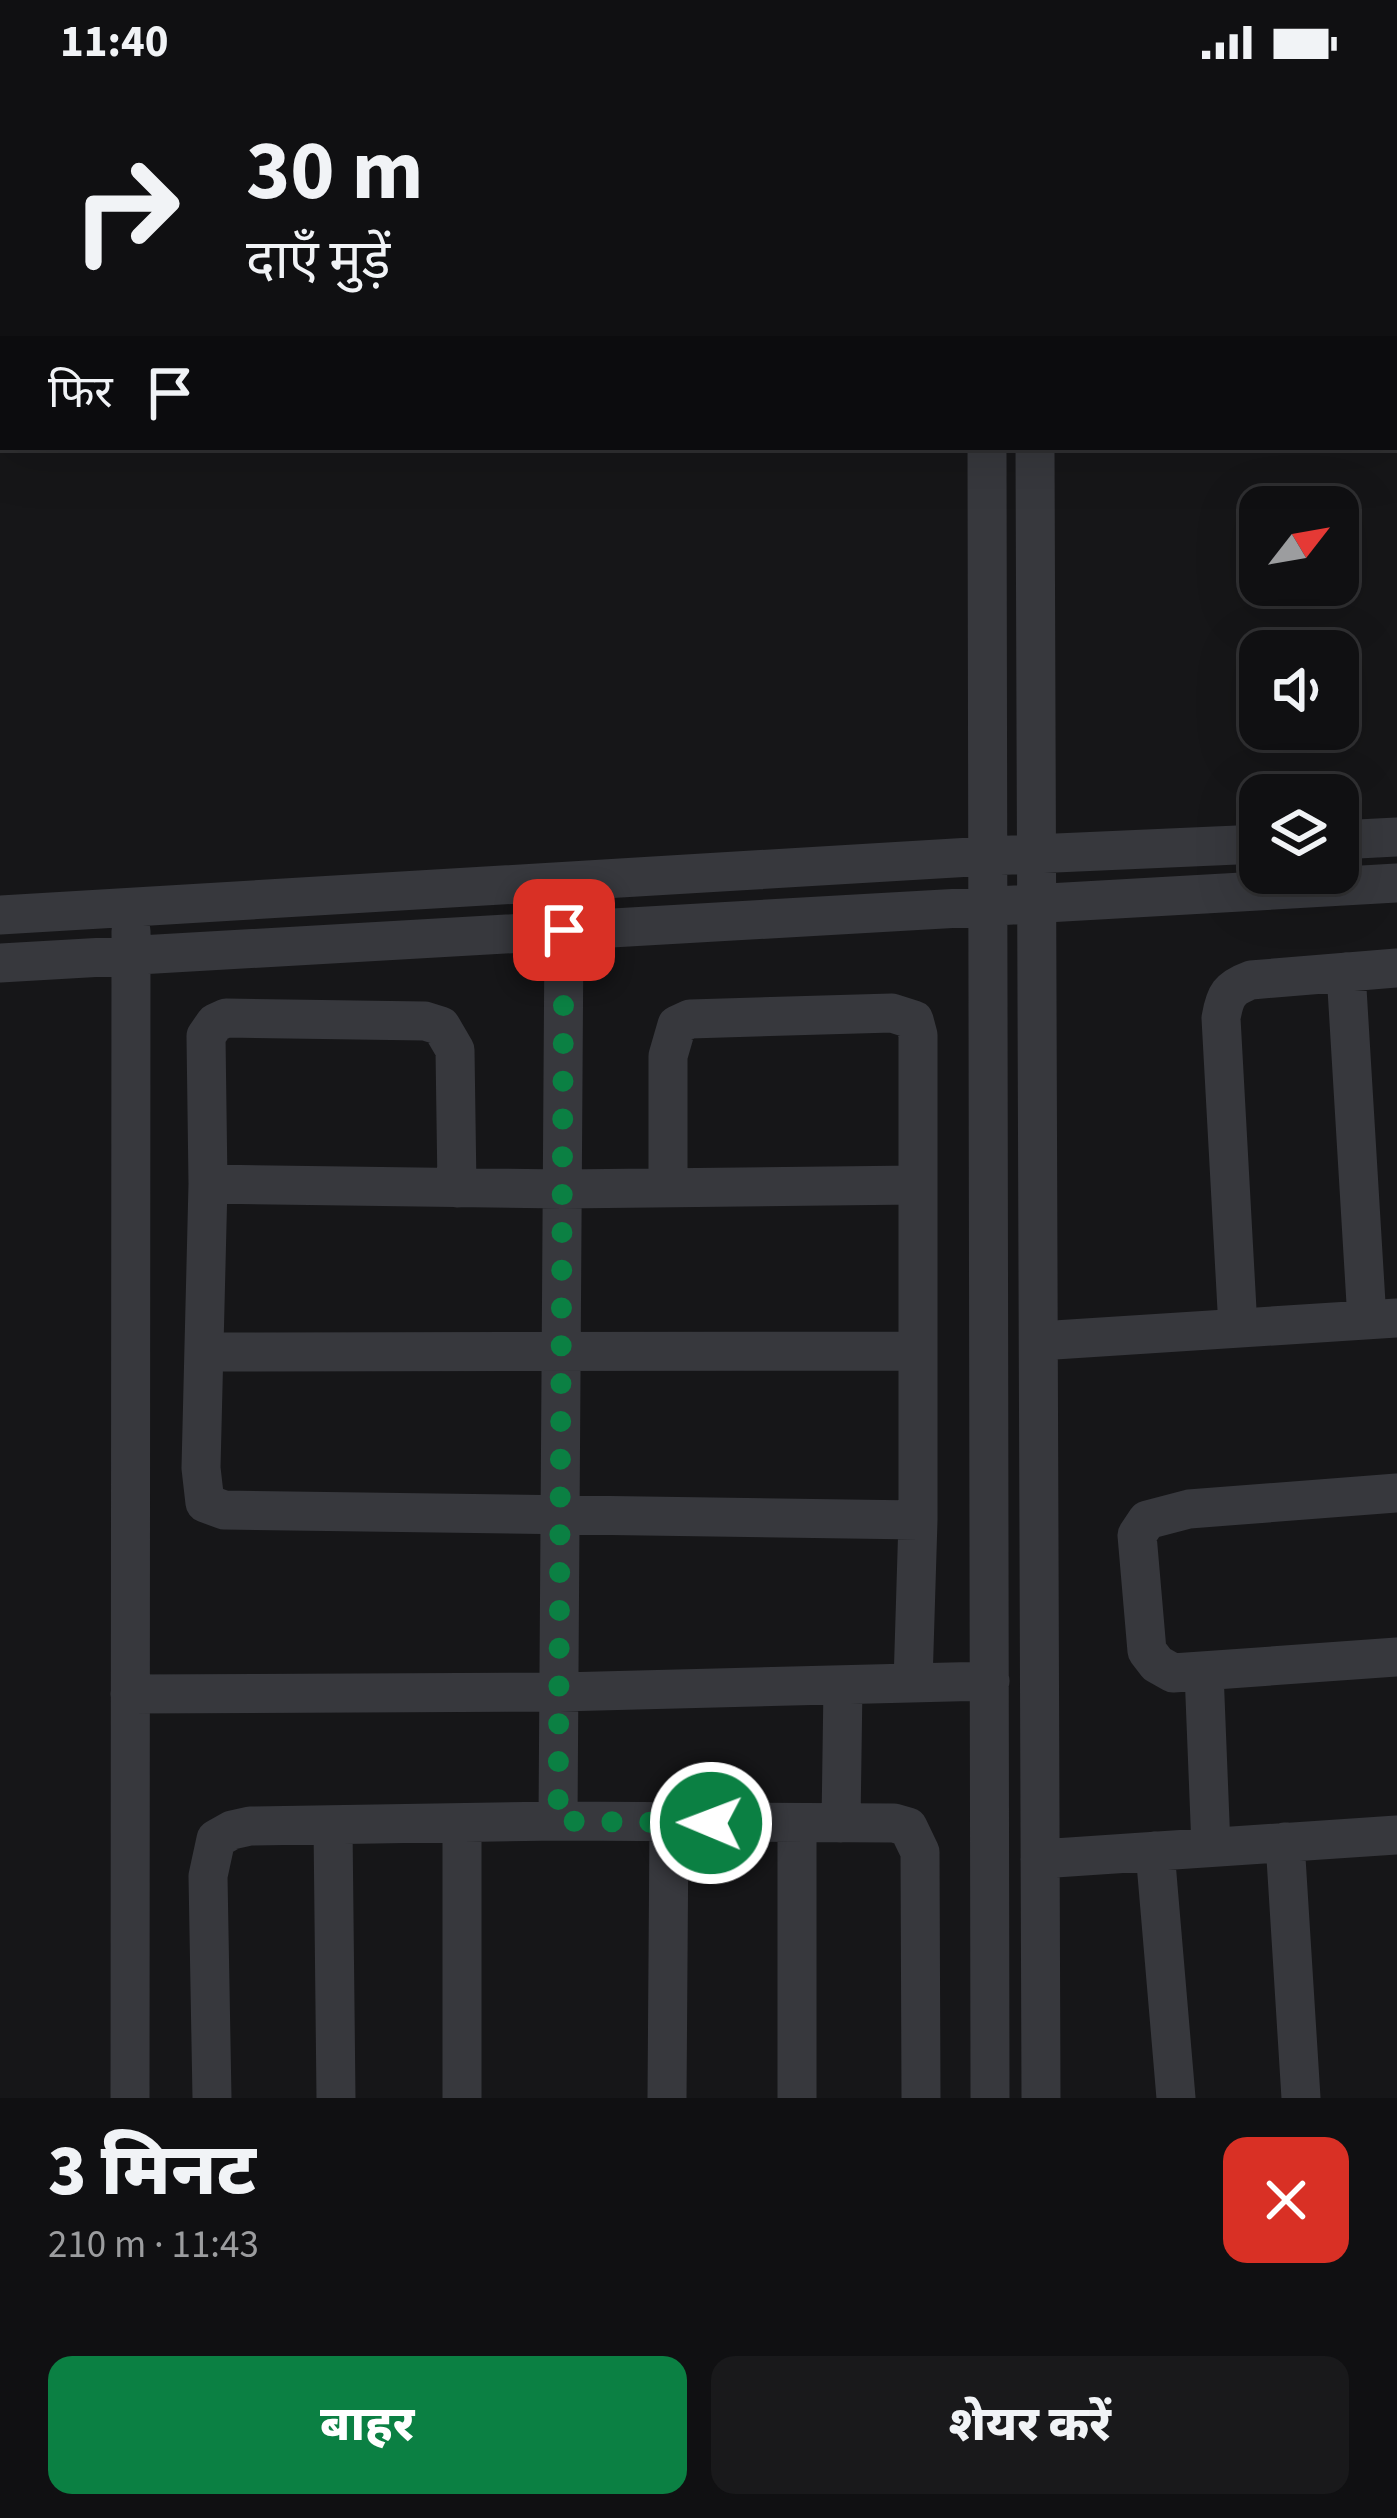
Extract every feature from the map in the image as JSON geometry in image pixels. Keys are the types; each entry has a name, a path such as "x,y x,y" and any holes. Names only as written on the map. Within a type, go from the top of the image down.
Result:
{"street":[{"path":"987,450 990,2098"},
{"path":"1035,450 1041,2098"},
{"path":"1359,839 1397,837"},
{"path":"0,915 1239,845"},
{"path":"0,963 1397,884"},
{"path":"130,908 130,2098"},
{"path":"558,1821 564,930"},
{"path":"1238,1328 1221,1018 1224,997 1233,986 1251,980 1397,968"},
{"path":"1039,1341 1382,1319 1346,972"},
{"path":"668,1186 668,1056 677,1025 690,1019 892,1013 914,1020 918,1035 918,1520 913,1683"},
{"path":"457,1188 455,1050 441,1026 425,1021 244,1018 215,1023 206,1036 205,1503 224,1510 918,1520"},
{"path":"208,1184 562,1189 917,1185"},
{"path":"204,1352 917,1351"},
{"path":"1397,1492 1189,1509 1147,1520 1137,1535 1147,1651 1173,1673 1397,1657"},
{"path":"1204,1672 1211,1847"},
{"path":"130,1694 560,1692 990,1681"},
{"path":"842,1823 843,1685"},
{"path":"212,2098 208,1876 216,1840 250,1826 558,1821 894,1823 908,1827 920,1852 921,2098"},
{"path":"667,2098 668,1822"},
{"path":"462,1823 462,2098"},
{"path":"796,1825 797,2098"},
{"path":"333,1826 336,2098"},
{"path":"1040,1859 1397,1835"},
{"path":"1285,1842 1300,2098"},
{"path":"1156,1851 1176,2098"}],"route":[{"path":"564,930 558,1821 711,1823"}]}
